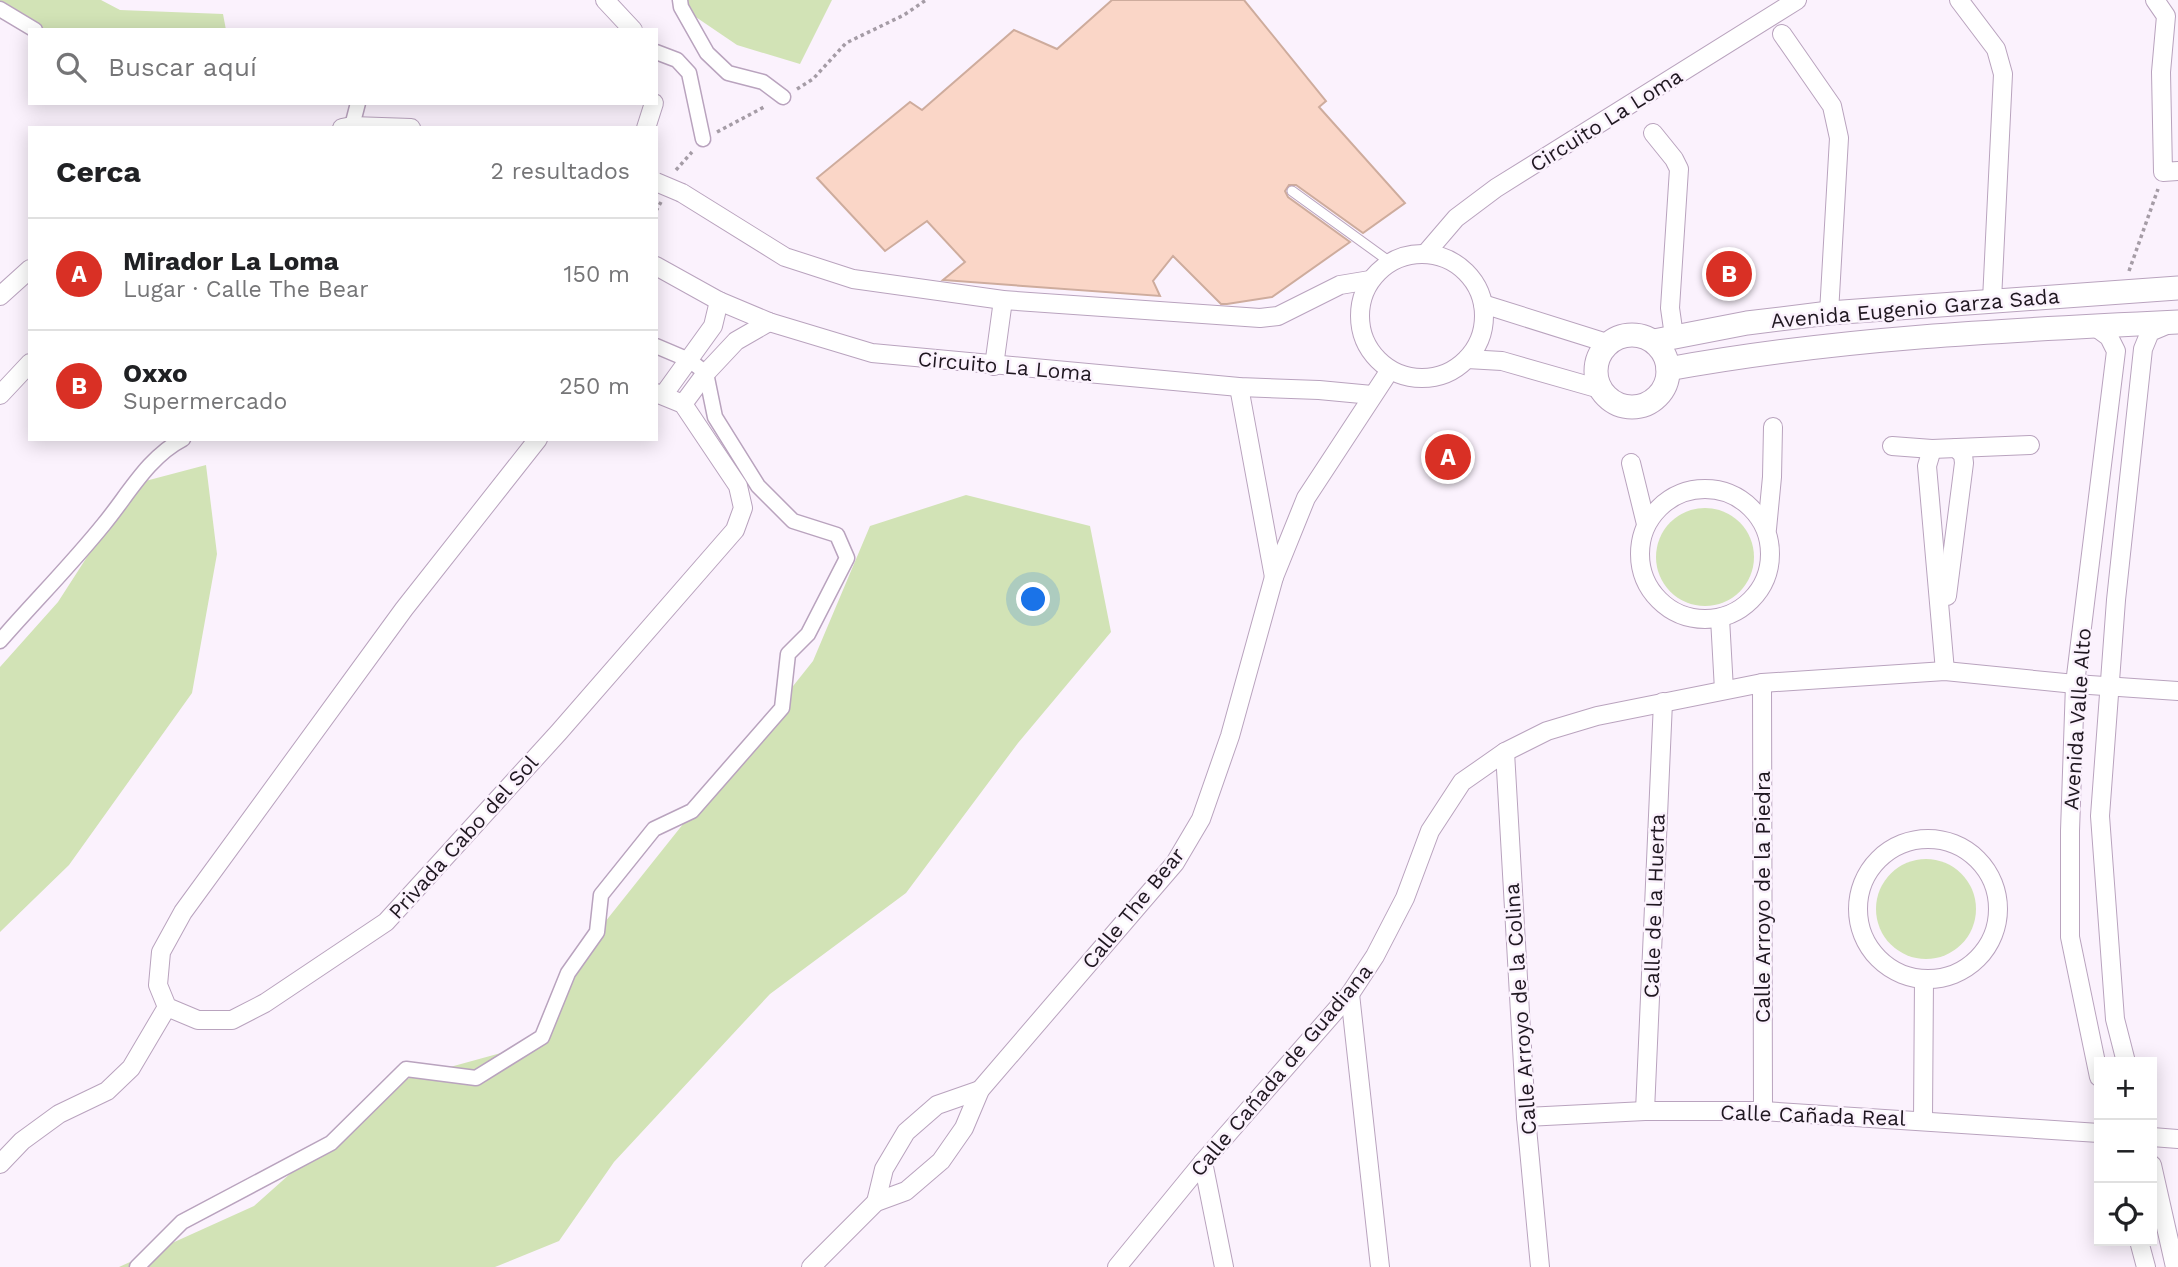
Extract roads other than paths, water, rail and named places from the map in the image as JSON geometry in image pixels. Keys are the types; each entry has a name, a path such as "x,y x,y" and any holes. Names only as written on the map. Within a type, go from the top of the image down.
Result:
{"street":[{"path":"606,0 631,28"},
{"path":"680,0 681,7 707,54 728,73 762,82 783,97"},
{"name":"Circuito La Loma","path":"1426,253 1456,218 1496,188 1797,0"},
{"path":"1959,0 1996,50 2003,74 1992,300"},
{"path":"2155,0 2172,12 2169,72 2171,171"},
{"path":"0,9 32,28"},
{"path":"1782,34 1832,106 1839,138 1829,313"},
{"path":"658,53 677,60 689,73 703,139"},
{"path":"677,60 707,54"},
{"path":"347,126 357,105"},
{"path":"647,126 653,105"},
{"path":"1653,133 1679,169 1671,308 1664,339 1668,369 1666,384 1656,398 1643,406 1626,407 1611,401 1600,389 1596,378 1600,353 1608,343 1622,335 1664,339"},
{"path":"658,183 682,193 785,257 853,279 1003,300 1260,318 1278,316 1340,285 1370,280"},
{"path":"1426,253 1446,258 1463,269 1476,285 1483,304 1484,318 1482,333 1467,359 1450,371 1431,378 1410,377 1390,370 1371,353 1360,330 1360,304 1370,280 1390,262 1406,255 1426,253"},
{"name":"Circuito La Loma","path":"658,267 719,301 769,322 872,354 1239,387 1372,395"},
{"path":"0,296 28,271"},
{"name":"Avenida Eugenio Garza Sada","path":"1664,339 1747,323 1829,313 2178,288"},
{"path":"994,366 1003,300"},
{"name":"Privada Cabo del Sol","path":"167,1007 198,1020 232,1020 265,1003 386,922 676,600 734,530 743,508 737,486 682,404 660,393 689,360 713,326 719,301"},
{"path":"1483,304 1608,343"},
{"path":"1874,310 1876,340"},
{"path":"682,404 736,341 769,322"},
{"name":"Avenida Eugenio Garza Sada","path":"1668,369 1745,355 1876,340 2175,322"},
{"name":"Avenida Valle Alto","path":"2125,1057 2115,1019 2100,816 2116,600 2143,349 2150,332 2175,322"},
{"name":"Avenida Valle Alto","path":"2094,327 2109,337 2116,351 2075,684 2070,937 2095,1057"},
{"path":"137,1267 182,1222 331,1143 406,1069 476,1078 542,1037 568,973 597,932 601,895 654,829 692,811 782,708 788,654 808,634 847,558 837,535 793,521 758,486 715,417 706,373 689,360 658,347"},
{"path":"1467,359 1502,361 1600,389"},
{"path":"0,395 28,365"},
{"name":"Calle The Bear","path":"811,1267 876,1202 906,1191 941,1161 964,1128 979,1090 1175,863 1200,819 1230,736 1274,578 1306,498 1390,370"},
{"name":"Calle The Bear","path":"1239,387 1274,578"},
{"path":"1767,529 1755,510 1738,496 1718,489 1697,489 1676,495 1659,507 1646,524 1640,545 1640,566 1648,586 1661,602 1678,614 1699,619 1720,618 1741,609 1758,594 1768,574 1771,552 1767,529 1773,427"},
{"path":"0,641 103,525 134,484 168,447 179,441"},
{"path":"0,1164 22,1141 59,1114 107,1091 131,1068 167,1007 158,985 160,952 183,912 404,609 536,441"},
{"path":"1892,446 1932,449 2030,445"},
{"path":"1942,628 1964,463 1963,455 1956,448"},
{"path":"1932,449 1927,466 1945,671"},
{"path":"1631,463 1646,524"},
{"path":"1720,618 1724,690"},
{"name":"Calle Cañada de Guadiana","path":"1117,1267 1203,1162 1350,994 1375,956 1405,898 1430,831 1462,782 1505,752 1547,731 1597,716 1762,683 1945,671 2178,691"},
{"name":"Calle Arroyo de la Piedra","path":"1762,683 1763,1111"},
{"name":"Calle de la Huerta","path":"1645,1111 1663,702"},
{"name":"Calle Arroyo de la Colina","path":"1505,752 1526,1117 1540,1267"},
{"path":"1932,839 1953,844 1972,855 1984,867 1992,881 1998,910 1996,926 1989,943 1978,958 1963,969 1944,977 1924,979 1900,974 1880,961 1871,951 1864,940 1858,917 1859,896 1869,871 1880,858 1894,848 1912,841 1932,839"},
{"path":"1923,1120 1924,979"},
{"path":"1350,994 1380,1267"},
{"name":"Calle The Bear","path":"876,1202 884,1168 906,1132 937,1105 979,1090"},
{"name":"Calle Cañada Real","path":"1526,1117 1645,1111 1763,1111 2094,1133"},
{"path":"2157,1138 2178,1139"},
{"path":"1203,1162 1224,1267"},
{"path":"2156,1183 2175,1267"},
{"path":"2140,1246 2146,1267"}],"lane":[{"path":"1293,191 1390,262"}],"place":[{"name":"Oxxo","path":"1729,274"},
{"name":"Mirador La Loma","path":"1448,457"}]}
